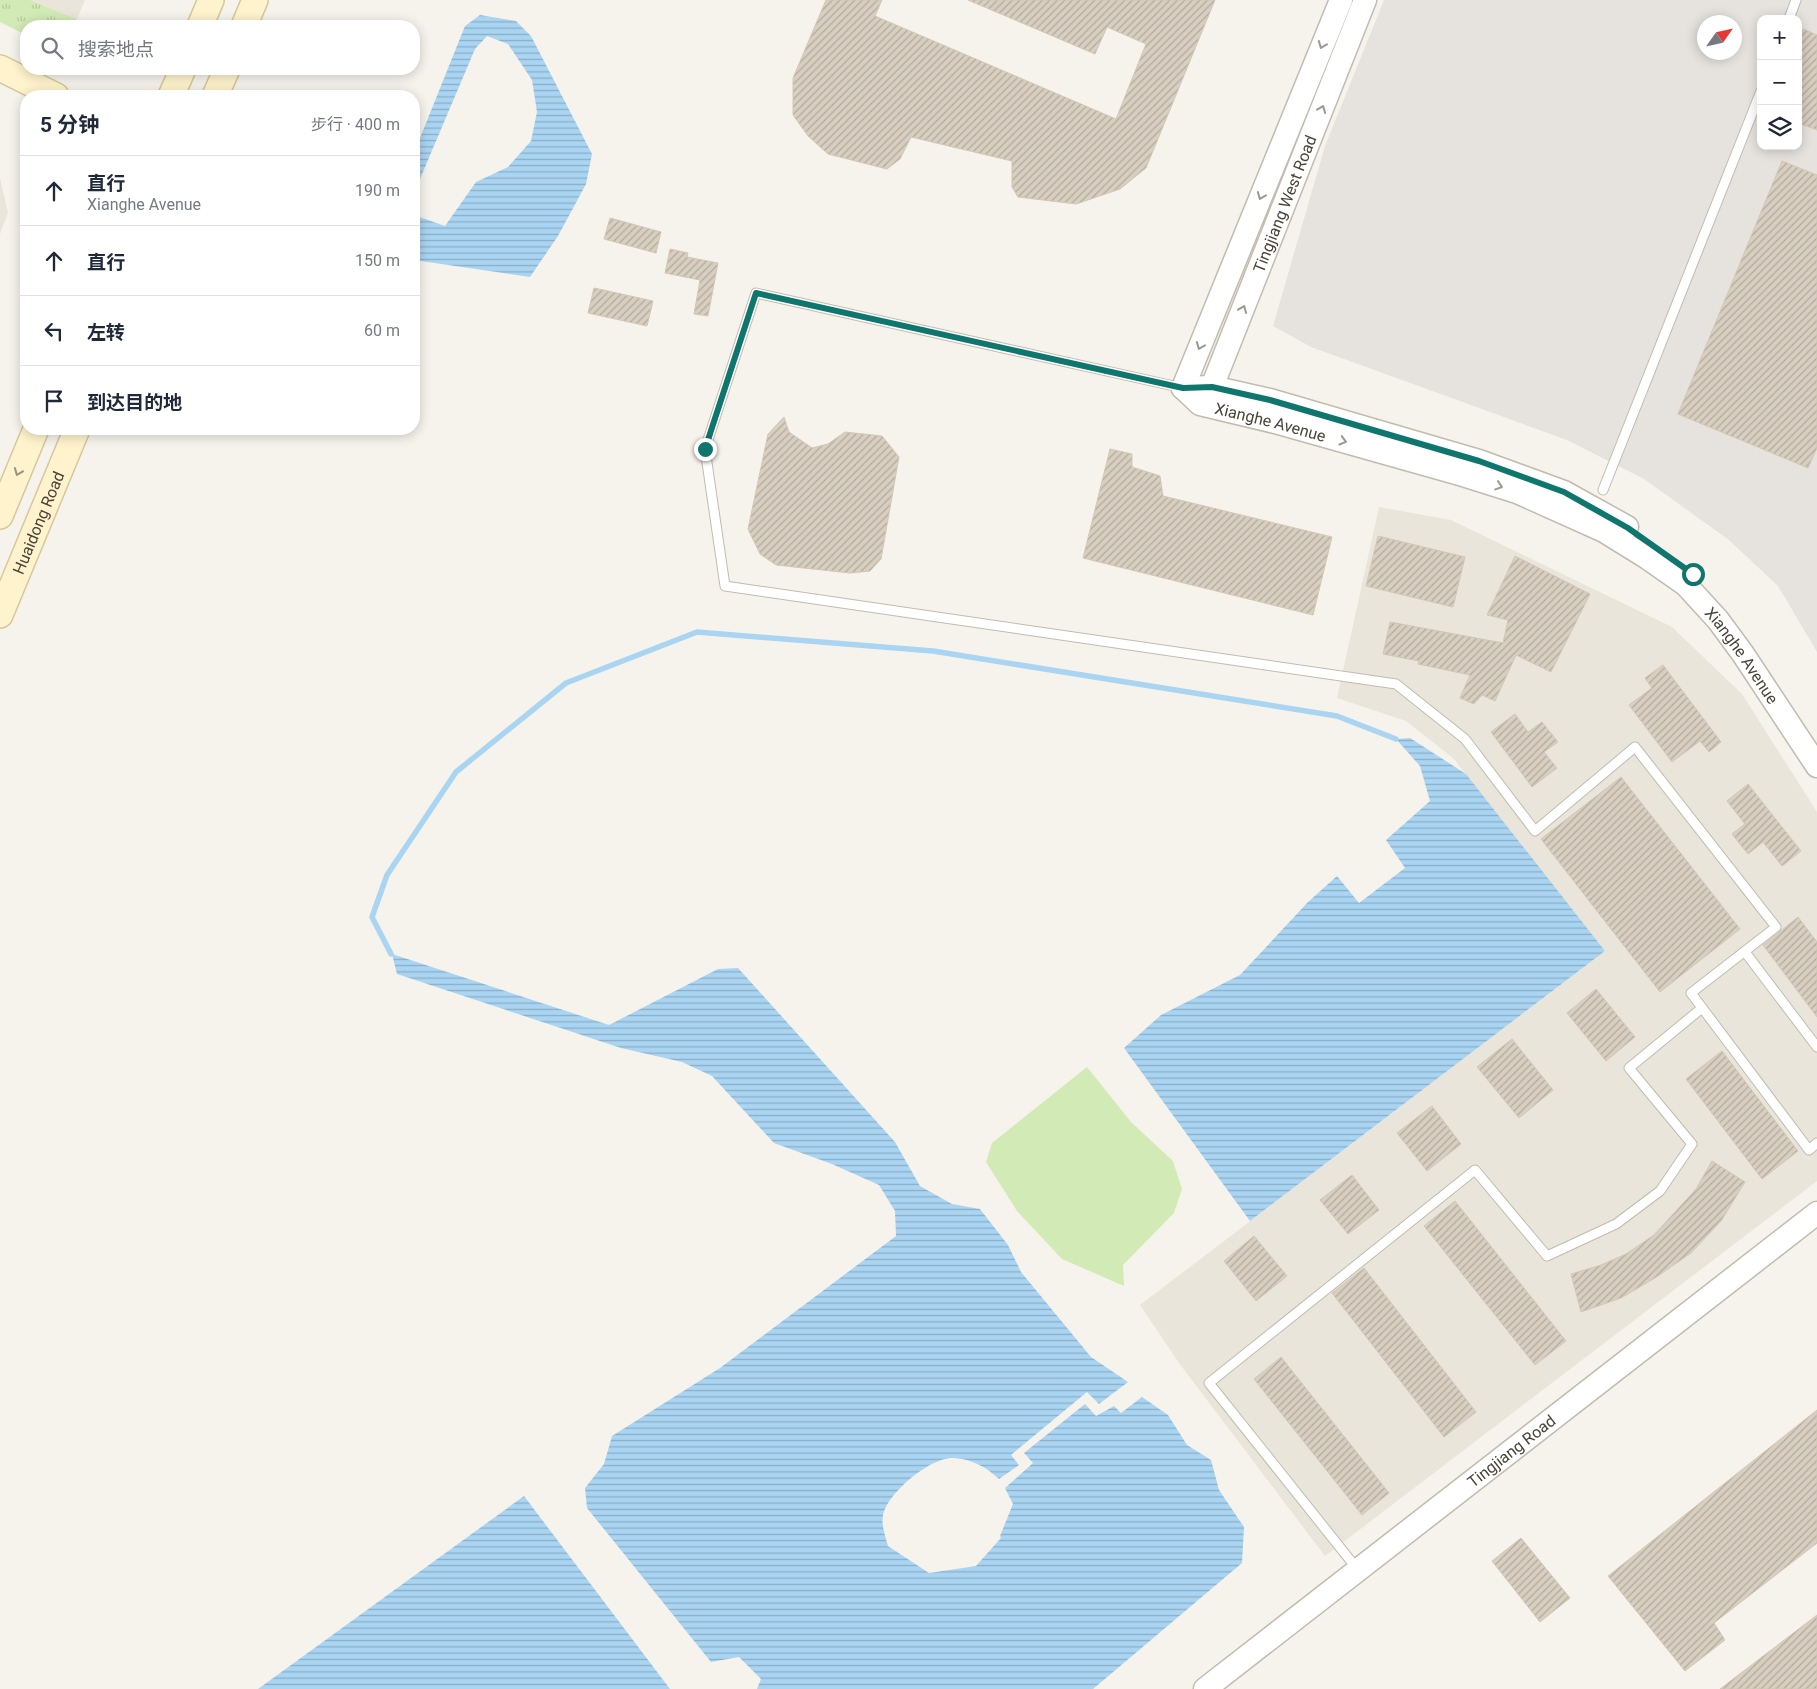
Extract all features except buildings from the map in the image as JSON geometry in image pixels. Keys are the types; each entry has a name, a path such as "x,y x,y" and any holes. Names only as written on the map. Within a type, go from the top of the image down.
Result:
{"main road":[{"path":"203,20 211,0"},
{"path":"247,20 255,0"},
{"path":"0,68 44,90"},
{"path":"174,90 180,75"},
{"path":"217,90 224,75"},
{"path":"0,516 34,435"},
{"name":"Huaidong Road","path":"0,616 75,435"}],"street":[{"name":"Tingjiang West Road","path":"1183,388 1341,0"},
{"name":"Tingjiang West Road","path":"1206,395 1365,0"},
{"name":"Xianghe Avenue","path":"1183,388 1275,422 1499,486 1525,495 1604,531 1686,585 1718,620 1744,654 1817,766"},
{"name":"Xianghe Avenue","path":"1206,395 1336,419 1479,461 1564,492 1619,523 1693,574 1726,608 1752,641 1817,740"},
{"name":"Tingjiang Road","path":"1206,1689 1817,1213"},
{"name":"Tingjiang Road","path":"1230,1689 1817,1227"}],"lane":[{"path":"1790,15 1796,0"},
{"path":"1603,490 1757,100"},
{"path":"1183,388 756,293 705,449 725,586 1396,684 1465,738 1535,831 1635,747 1776,927 1691,993 1809,1150 1817,1143"},
{"path":"1745,952 1817,1048"},
{"path":"1358,1571 1209,1383 1475,1170 1547,1256 1616,1224 1660,1191 1692,1144 1629,1068 1702,1008"}],"shaded area":[{"path":"30,0 85,0 77,19"},
{"path":"1384,0 1817,0 1817,652 1778,586 1729,540 1644,479 1567,440 1311,347 1273,326 1325,146"},
{"path":"0,178 8,213 0,234"},
{"path":"1379,507 1451,520 1672,627 1742,694 1817,812 1817,1181 1325,1556 1179,1363 1140,1305 1605,951 1453,758 1406,721 1337,698"}],"green space":[{"path":"0,0 30,0 77,19 20,20 20,32 0,22"},
{"path":"1087,1067 1131,1122 1173,1161 1182,1189 1174,1213 1123,1265 1124,1286 1062,1259 1017,1211 986,1162 992,1143"}],"water":[{"path":"480,15 516,21 531,36 592,154 586,184 558,236 530,277 420,261 420,217 445,226 476,182 508,167 531,141 537,112 532,80 508,44 487,36 475,49 420,179 420,138 465,26"},
{"path":"1410,738 1466,774 1605,951 1250,1221 1124,1048 1161,1015 1240,975 1308,902 1337,876 1359,903 1405,868 1386,840 1430,801 1420,766 1396,739"},
{"path":"392,954 609,1025 718,969 738,968 895,1142 920,1186 952,1204 980,1209 1008,1245 1021,1272 1091,1357 1128,1382 1099,1404 1087,1392 1011,1455 1019,1465 999,1479 978,1464 954,1458 944,1459 922,1470 901,1487 886,1507 883,1523 888,1546 929,1573 976,1566 1001,1538 1000,1536 1013,1504 1005,1488 1033,1463 1024,1453 1085,1404 1096,1416 1114,1406 1121,1413 1142,1397 1168,1415 1187,1445 1211,1460 1219,1490 1244,1527 1242,1563 1093,1689 757,1689 761,1679 739,1657 711,1662 587,1508 585,1488 604,1464 612,1436 720,1368 896,1236 895,1211 879,1185 832,1164 774,1143 712,1076 682,1062 621,1048 397,974"},
{"path":"524,1496 670,1689 258,1689"}],"waterway":[{"path":"391,954 372,917 387,875 456,772 566,683 697,632 933,651 1337,716 1396,739"}],"route":[{"path":"705,449 756,293 1183,388 1212,387 1270,400 1479,461 1564,492 1628,528 1693,574"}]}
